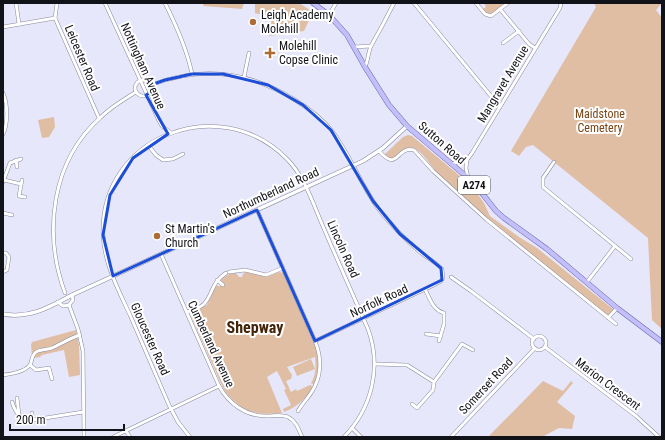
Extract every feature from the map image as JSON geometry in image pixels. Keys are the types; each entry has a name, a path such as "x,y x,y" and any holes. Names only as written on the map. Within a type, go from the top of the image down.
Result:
{"main road":[{"name":"Sutton Road","path":"313,3 329,15 347,35 389,105 406,126 468,179 504,218 547,249 617,308 662,342"}],"street":[{"path":"16,3 19,24"},
{"name":"Leicester Road","path":"57,3 55,18 99,118"},
{"name":"Nottingham Avenue","path":"105,3 158,121 171,133"},
{"path":"164,3 174,21 189,60 192,74"},
{"path":"329,15 336,3"},
{"path":"365,67 372,46 394,3"},
{"path":"414,3 500,107"},
{"path":"476,3 488,15 491,16 508,3"},
{"name":"Mangravet Avenue","path":"467,160 560,8 561,3"},
{"path":"500,9 529,44 535,48"},
{"path":"3,27 55,18"},
{"path":"503,43 519,32"},
{"path":"354,47 372,46"},
{"path":"244,77 249,53"},
{"path":"151,85 165,80 192,74 224,74 244,77 268,85 311,110 331,130 353,166"},
{"path":"140,81 146,81 151,85 151,90 146,95 140,96 136,92 136,86 140,81"},
{"path":"65,293 58,272 53,246 54,214 57,190 62,174 74,151 99,118 115,105 136,92"},
{"path":"3,93 6,101 6,119 3,134"},
{"name":"Lincoln Road","path":"171,133 197,126 208,126 231,128 250,134 267,142 280,153 291,164 306,187 364,319 373,343 375,364 369,398 361,415 344,437"},
{"name":"Northumberland Road","path":"3,314 23,315 38,312 353,166 379,151 406,126"},
{"name":"Gloucester Road","path":"171,133 148,145 133,158 114,183 106,205 103,235 106,257 113,276 171,409 181,426 190,437"},
{"path":"148,145 156,155 163,160 168,161 178,159 183,154"},
{"name":"Sutton Road","path":"379,151 387,160 390,160 395,159 406,150 414,150 433,171 487,220 616,324"},
{"path":"21,158 10,162 3,181 21,184"},
{"path":"16,160 17,167"},
{"path":"451,164 467,160 466,168 468,179"},
{"path":"554,162 543,178 543,187 631,259"},
{"name":"Norfolk Road","path":"315,341 425,289 440,281 443,276 438,265 410,244 386,219 368,194 353,166"},
{"path":"22,180 19,196 25,197"},
{"path":"257,210 315,341 320,361 318,377 314,389 298,411"},
{"path":"3,212 12,215"},
{"path":"587,282 615,246"},
{"path":"3,253 6,253 9,257 7,270 3,272"},
{"name":"Cumberland Avenue","path":"161,254 219,386 230,401 246,412 263,416 281,416 291,419 295,423 302,437"},
{"path":"187,312 204,303 217,280 228,273 240,270 266,275 283,268"},
{"path":"240,270 240,275"},
{"name":"Marion Crescent","path":"451,277 471,290 534,339 539,336 544,338 546,343 545,347 636,416 659,437"},
{"path":"217,280 223,285"},
{"path":"425,289 436,310 444,313 444,324 439,341"},
{"path":"58,302 63,306 69,305 73,300 72,295"},
{"path":"69,305 80,335 84,358 84,437"},
{"path":"608,318 617,308"},
{"path":"426,334 441,336"},
{"path":"3,374 23,370 30,365 34,354 38,351 52,348 70,338 80,335"},
{"path":"534,339 532,343 535,348 540,350 545,347"},
{"path":"459,341 473,350"},
{"path":"412,404 416,408 433,390 434,382 462,344"},
{"name":"Somerset Road","path":"450,437 535,348"},
{"path":"375,364 407,365 434,382"},
{"path":"30,365 36,370 49,368 52,379"},
{"path":"112,437 219,386"},
{"path":"16,398 19,415"},
{"path":"12,402 15,411 26,420 83,412"},
{"path":"32,413 33,420"},
{"path":"352,428 361,437"},
{"path":"126,430 130,437"}],"highlighted area":[{"path":"192,74 223,74 268,85 303,105 331,130 373,201 400,234 441,268 442,280 315,341 257,210 113,276 103,235 110,195 133,158 168,134 146,95 151,92 151,85 165,80"}],"green space":[{"path":"202,3 244,3 242,9 204,6"},
{"path":"255,3 299,3 313,12 304,31 269,36 272,18 255,13"},
{"path":"484,3 506,3 492,14 487,13 483,9 486,7"},
{"name":"Maidstone Cemetery","path":"594,3 662,3 656,10 662,18 662,329 652,320 648,238 533,145 526,147 519,156 511,151 596,7"},
{"path":"54,117 55,127 49,137 42,138 38,120"},
{"path":"408,135 412,136 472,186 484,203 490,216 537,248 614,310 607,315 509,237 436,172 423,155 417,150 408,148 394,157 390,158 386,156 385,154 403,137"},
{"path":"245,272 266,277 279,272 283,273 316,348 318,367 314,385 311,383 315,374 315,357 287,367 292,375 291,379 286,381 291,392 310,385 313,386 304,399 293,408 284,412 283,409 291,405 284,390 286,389 277,371 267,377 282,413 264,414 248,410 241,407 229,396 223,388 191,316 192,313 207,305 216,286 221,286 223,284 221,281 223,278 229,274 236,273 239,277 242,277"},
{"path":"76,330 79,345 80,375 69,377 64,350 42,355 40,357 34,358 32,356 32,342"},
{"path":"311,359 315,369 297,376 293,367"},
{"path":"543,381 563,391 571,381 573,383 557,402 575,416 572,429 559,428 542,437 488,437"}],"place":[{"name":"Leigh Academy Molehill","path":"253,22"},
{"name":"Molehill Copse Clinic","path":"270,53"},
{"name":"St Martin's Church","path":"157,236"}],"district":[{"name":"Shepway","path":"255,327"}]}
